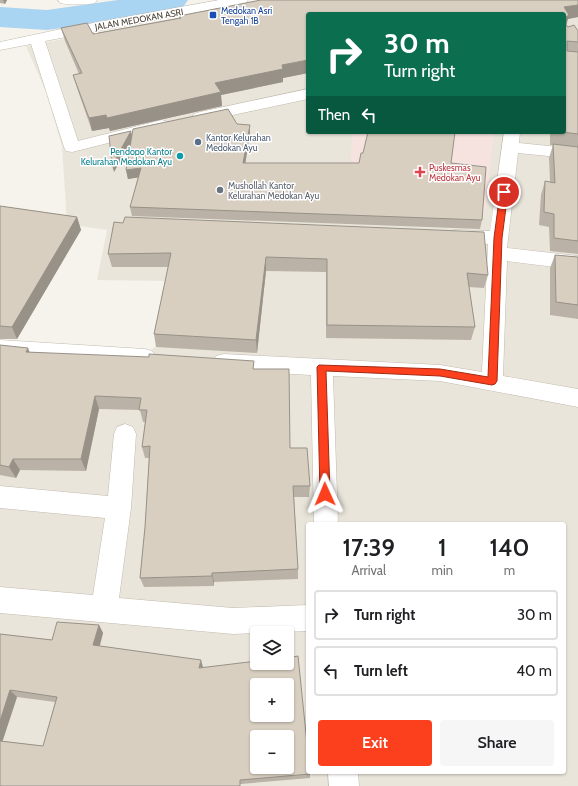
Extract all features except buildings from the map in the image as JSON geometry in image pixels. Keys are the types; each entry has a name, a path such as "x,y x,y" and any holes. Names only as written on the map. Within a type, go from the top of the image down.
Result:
{"street":[{"path":"65,0 90,0"},
{"name":"JALAN MEDOKAN ASRI","path":"0,46 151,11 241,0"},
{"path":"37,38 72,147 180,121 306,94"},
{"path":"492,381 498,245 511,139 578,154"},
{"path":"435,235 498,245 578,263"},
{"path":"0,348 154,358"},
{"path":"202,361 440,372 578,398"},
{"path":"322,367 326,522"},
{"path":"104,609 119,508 125,434"},
{"path":"0,497 119,508"},
{"path":"0,600 233,621 306,618"},
{"path":"343,774 344,786"}],"shaded area":[{"path":"271,0 578,0 578,786 0,786 0,353 137,361 156,346 169,281 97,280 107,230 67,224 62,146 46,92 26,46"},
{"name":"Puskesmas Medokan Ayu","path":"352,134 494,134 485,214 349,212"}],"waterway":[{"path":"0,17 47,20 93,14 172,0"}],"place":[{"name":"Medokan Asri Tengah 1B","path":"213,15"},
{"name":"Kantor Kelurahan Medokan Ayu","path":"198,142"},
{"name":"Pendopo Kantor Kelurahan Medokan Ayu","path":"180,156"},
{"name":"Puskesmas Medokan Ayu","path":"420,172"},
{"name":"Mushollah Kantor Kelurahan Medokan Ayu","path":"220,190"}],"route":[{"path":"325,494 322,367 440,372 492,381 498,238 504,192"}]}
